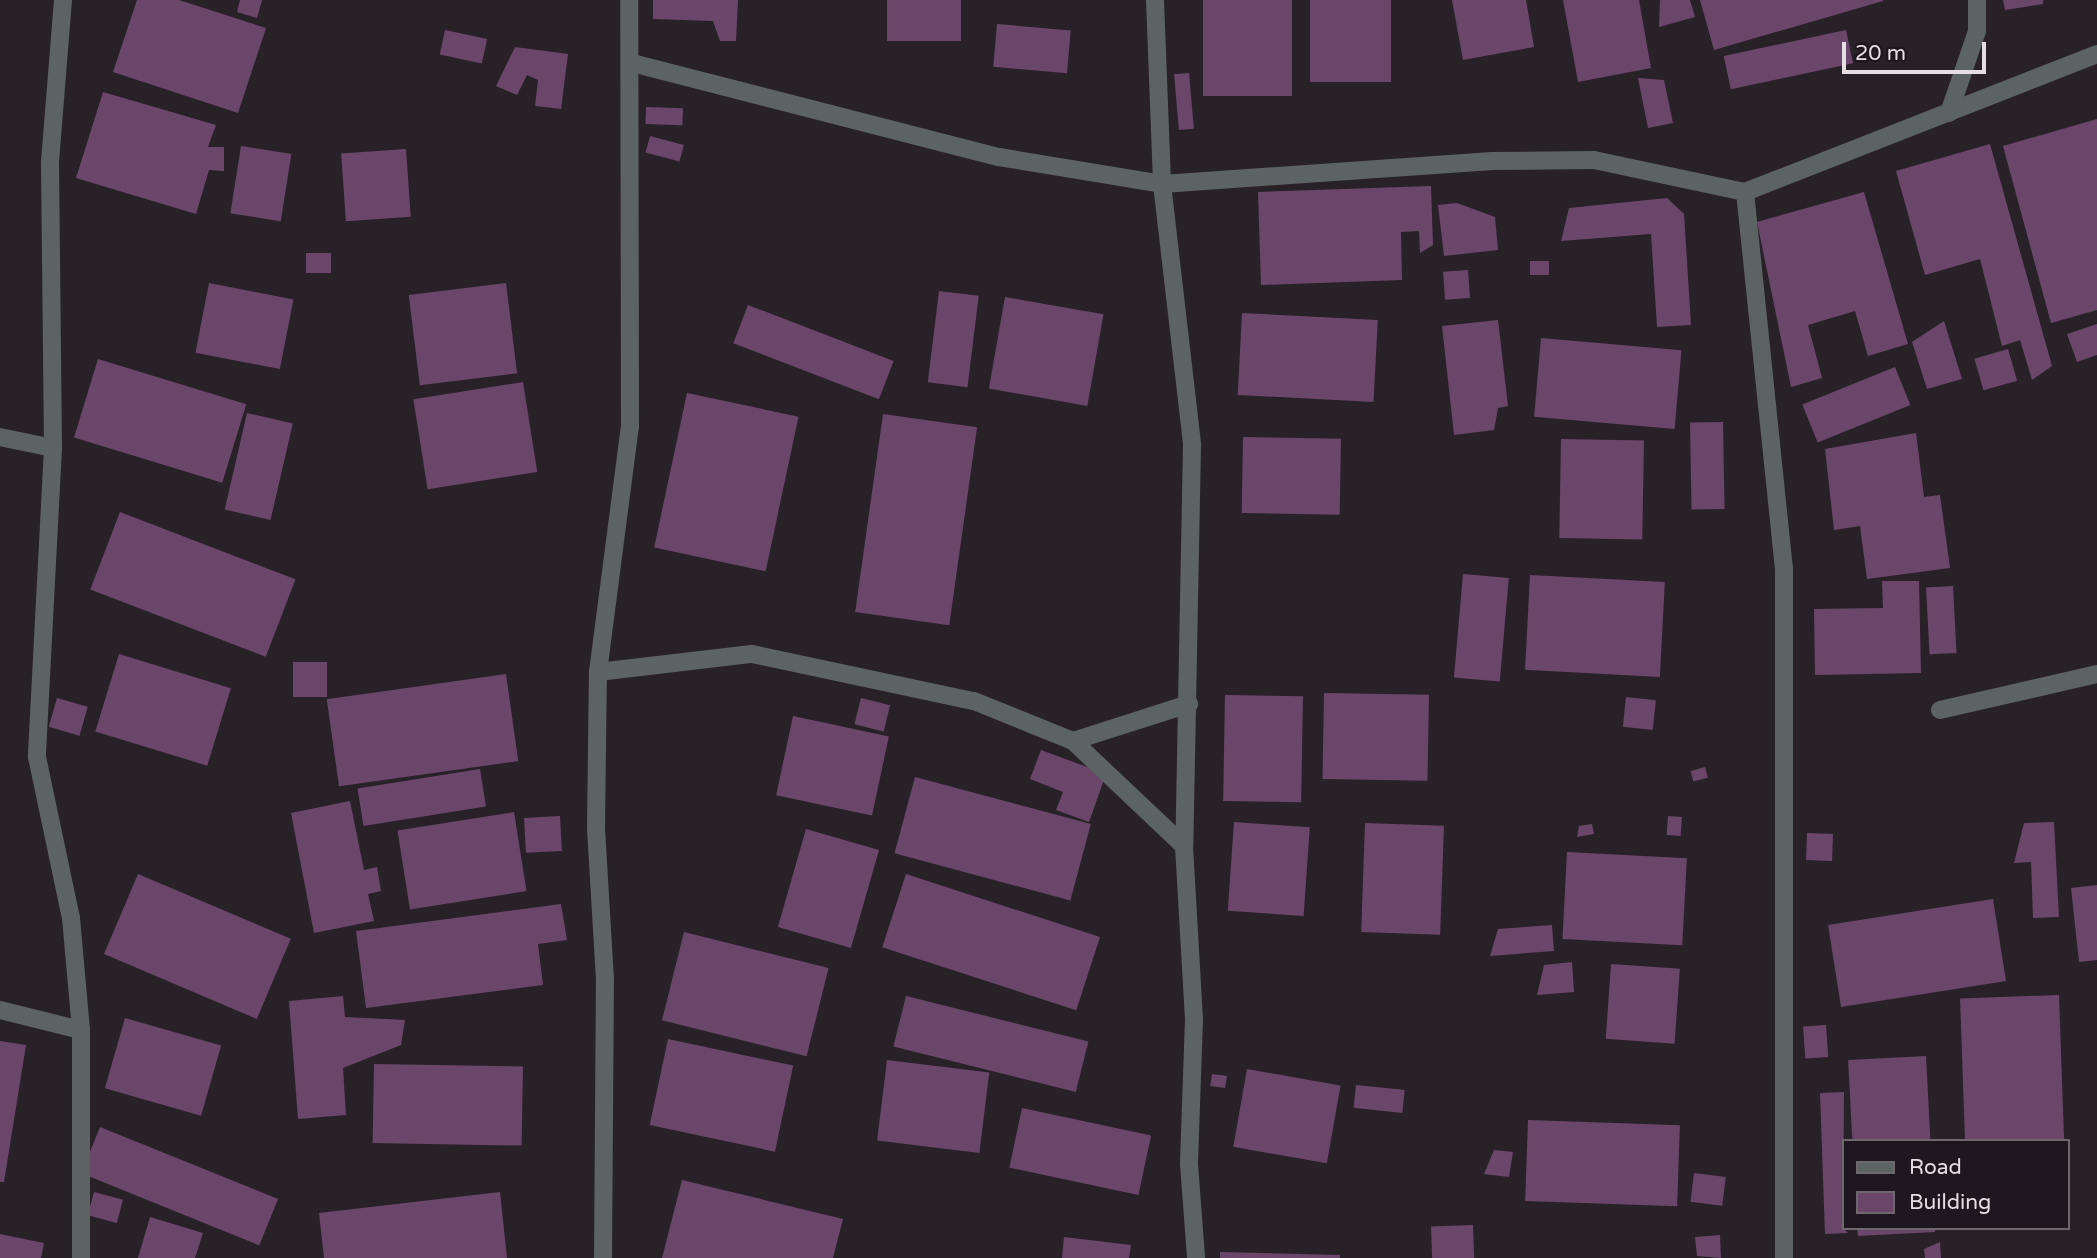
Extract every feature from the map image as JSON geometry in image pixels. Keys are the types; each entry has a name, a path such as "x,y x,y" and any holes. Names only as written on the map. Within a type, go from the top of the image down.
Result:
{"street":[{"path":"63,0 48,252 53,448 37,757 71,918 81,1030 81,1258"},
{"path":"603,1258 604,979 596,830 598,672 630,427 632,63 629,0"},
{"path":"1155,0 1162,184 1192,445 1189,704 1184,846 1194,1019 1189,1164 1196,1258"},
{"path":"1949,113 1977,31 1977,0"},
{"path":"632,63 999,157 1162,184 1492,161 1594,160 1745,192 2097,54"},
{"path":"1745,192 1784,568 1784,1258"},
{"path":"0,437 53,448"},
{"path":"598,672 752,654 974,701 1073,741 1184,846"},
{"path":"1940,710 2097,674"},
{"path":"1073,741 1189,704"},
{"path":"0,1010 81,1030"}],"building":[{"path":"137,0 179,0 266,28 238,113 113,72"},
{"path":"240,0 262,0 257,18 237,12"},
{"path":"653,0 738,0 736,41 720,41 713,21 653,19"},
{"path":"887,0 961,0 961,41 887,41"},
{"path":"1203,0 1292,0 1292,96 1203,96"},
{"path":"1310,0 1391,0 1391,82 1310,82"},
{"path":"1452,0 1526,0 1534,47 1463,60"},
{"path":"1563,0 1639,0 1651,68 1578,82"},
{"path":"1660,0 1690,0 1695,17 1659,27"},
{"path":"1700,0 1883,0 1883,1 1714,50"},
{"path":"2003,0 2043,0 2043,4 2005,10"},
{"path":"997,24 1071,30 1067,73 993,67"},
{"path":"445,30 487,39 482,63 440,54"},
{"path":"1846,30 1853,63 1731,89 1724,56"},
{"path":"515,47 568,54 561,109 535,106 538,80 527,75 517,95 496,86"},
{"path":"1189,73 1194,129 1179,130 1174,74"},
{"path":"1638,78 1664,80 1673,123 1648,128"},
{"path":"103,92 216,125 208,147 224,147 224,171 209,170 196,214 76,178"},
{"path":"646,107 683,108 682,125 645,124"},
{"path":"2097,119 2097,310 2051,323 2003,146"},
{"path":"650,136 684,145 679,161 646,152"},
{"path":"1990,144 2052,366 2032,380 2020,340 2002,346 1980,259 1925,275 1896,171"},
{"path":"241,146 291,154 281,221 230,213"},
{"path":"406,149 411,217 346,221 341,154"},
{"path":"1431,186 1433,245 1420,253 1419,231 1401,232 1402,280 1261,285 1258,192"},
{"path":"1864,192 1908,344 1868,356 1855,311 1808,325 1822,378 1791,387 1757,222"},
{"path":"1667,198 1684,214 1691,325 1657,327 1651,234 1561,241 1569,208"},
{"path":"1457,203 1495,217 1498,250 1444,256 1438,205"},
{"path":"306,253 331,253 331,273 306,273"},
{"path":"1530,261 1549,261 1549,275 1530,275"},
{"path":"1468,270 1470,298 1445,300 1443,272"},
{"path":"209,283 293,299 280,369 195,353"},
{"path":"506,283 517,373 420,385 409,295"},
{"path":"939,291 979,296 967,387 928,382"},
{"path":"1005,297 1103,314 1087,406 989,389"},
{"path":"748,305 894,361 879,399 733,343"},
{"path":"1242,313 1378,320 1374,402 1238,395"},
{"path":"1498,320 1508,406 1498,408 1494,430 1454,435 1442,326"},
{"path":"1944,321 1962,379 1927,389 1912,342"},
{"path":"2097,324 2097,355 2077,362 2067,334"},
{"path":"1541,338 1681,350 1675,429 1534,417"},
{"path":"2008,349 2017,381 1983,390 1974,359"},
{"path":"98,359 246,404 222,483 74,437"},
{"path":"1895,367 1910,405 1818,442 1802,404"},
{"path":"523,382 537,472 428,489 413,399"},
{"path":"687,393 799,417 766,571 654,548"},
{"path":"247,413 293,424 271,520 225,509"},
{"path":"883,414 977,427 949,625 855,612"},
{"path":"1723,422 1725,509 1692,510 1690,423"},
{"path":"1916,433 1924,497 1940,495 1950,568 1867,579 1860,526 1834,530 1825,449"},
{"path":"1243,437 1341,439 1340,515 1242,513"},
{"path":"1561,439 1644,440 1642,539 1559,538"},
{"path":"120,512 296,579 266,657 90,589"},
{"path":"1463,574 1509,578 1500,682 1454,678"},
{"path":"1530,575 1665,582 1660,677 1525,670"},
{"path":"1882,581 1919,581 1921,673 1815,675 1814,609 1883,608"},
{"path":"1953,586 1957,653 1930,654 1926,587"},
{"path":"119,654 231,688 207,766 95,731"},
{"path":"293,662 327,662 327,697 293,697"},
{"path":"506,674 518,761 339,786 327,699"},
{"path":"1324,693 1429,695 1427,781 1322,779"},
{"path":"1225,695 1303,696 1301,802 1223,801"},
{"path":"1626,697 1656,700 1653,730 1623,727"},
{"path":"57,698 88,707 79,736 49,727"},
{"path":"861,698 890,705 884,731 854,724"},
{"path":"793,716 889,736 872,816 776,795"},
{"path":"1041,750 1106,774 1089,822 1056,810 1063,792 1030,779"},
{"path":"1705,767 1708,778 1693,782 1691,771"},
{"path":"480,769 486,807 363,826 358,788"},
{"path":"915,777 1091,824 1070,900 895,853"},
{"path":"350,801 364,870 377,867 381,891 368,894 374,921 314,933 291,813"},
{"path":"514,812 527,891 410,909 397,830"},
{"path":"560,816 562,851 526,853 524,818"},
{"path":"1668,816 1682,817 1681,836 1667,835"},
{"path":"1234,822 1310,827 1304,916 1228,911"},
{"path":"2054,822 2059,917 2033,918 2031,862 2014,863 2024,823"},
{"path":"1365,823 1444,826 1440,935 1361,932"},
{"path":"1592,824 1594,834 1577,837 1579,826"},
{"path":"806,829 879,850 851,948 778,927"},
{"path":"1807,833 1833,834 1832,861 1806,860"},
{"path":"1567,852 1687,858 1682,945 1562,939"},
{"path":"138,874 291,939 257,1019 104,954"},
{"path":"906,874 1100,937 1076,1010 882,947"},
{"path":"2097,885 2097,960 2079,962 2071,888"},
{"path":"1993,899 2006,981 1841,1007 1828,925"},
{"path":"561,904 567,940 538,944 543,985 366,1008 356,931"},
{"path":"1552,925 1554,951 1490,956 1498,929"},
{"path":"684,932 829,968 807,1056 662,1020"},
{"path":"1572,962 1574,992 1537,995 1544,965"},
{"path":"1611,964 1680,969 1675,1044 1606,1039"},
{"path":"2059,995 2064,1139 1965,1139 1960,998"},
{"path":"343,996 345,1017 405,1020 401,1045 343,1068 346,1115 298,1119 289,1001"},
{"path":"906,996 1088,1041 1076,1092 893,1046"},
{"path":"125,1018 221,1046 201,1116 105,1088"},
{"path":"1826,1025 1828,1057 1805,1059 1803,1027"},
{"path":"668,1039 793,1066 775,1152 650,1125"},
{"path":"0,1041 26,1045 4,1182 0,1182"},
{"path":"1926,1056 1930,1139 1852,1139 1848,1060"},
{"path":"887,1060 989,1073 979,1153 877,1140"},
{"path":"374,1064 523,1067 522,1146 373,1143"},
{"path":"1247,1069 1341,1085 1327,1163 1233,1147"},
{"path":"1212,1074 1227,1076 1225,1088 1210,1086"},
{"path":"1356,1085 1405,1090 1402,1113 1354,1108"},
{"path":"1844,1092 1842,1230 1848,1233 1825,1234 1820,1093"},
{"path":"1022,1108 1151,1135 1138,1195 1009,1168"},
{"path":"1528,1120 1680,1125 1677,1206 1525,1201"},
{"path":"100,1127 278,1199 259,1245 81,1173"},
{"path":"1494,1150 1513,1152 1509,1177 1484,1174"},
{"path":"1694,1173 1726,1177 1722,1206 1690,1202"},
{"path":"682,1180 843,1219 833,1258 662,1258"},
{"path":"94,1192 123,1200 117,1223 88,1215"},
{"path":"500,1192 507,1258 324,1258 319,1213"},
{"path":"150,1217 203,1233 195,1258 138,1258"},
{"path":"1473,1225 1474,1258 1432,1258 1431,1226"},
{"path":"1857,1230 1935,1230 1935,1232 1858,1236"},
{"path":"0,1234 44,1243 41,1258 0,1258"},
{"path":"1720,1235 1721,1258 1697,1256 1695,1237"},
{"path":"1064,1237 1131,1245 1129,1258 1062,1258"},
{"path":"1940,1242 1941,1258 1925,1258 1924,1249"},
{"path":"1220,1252 1340,1255 1340,1258 1220,1258"}]}
